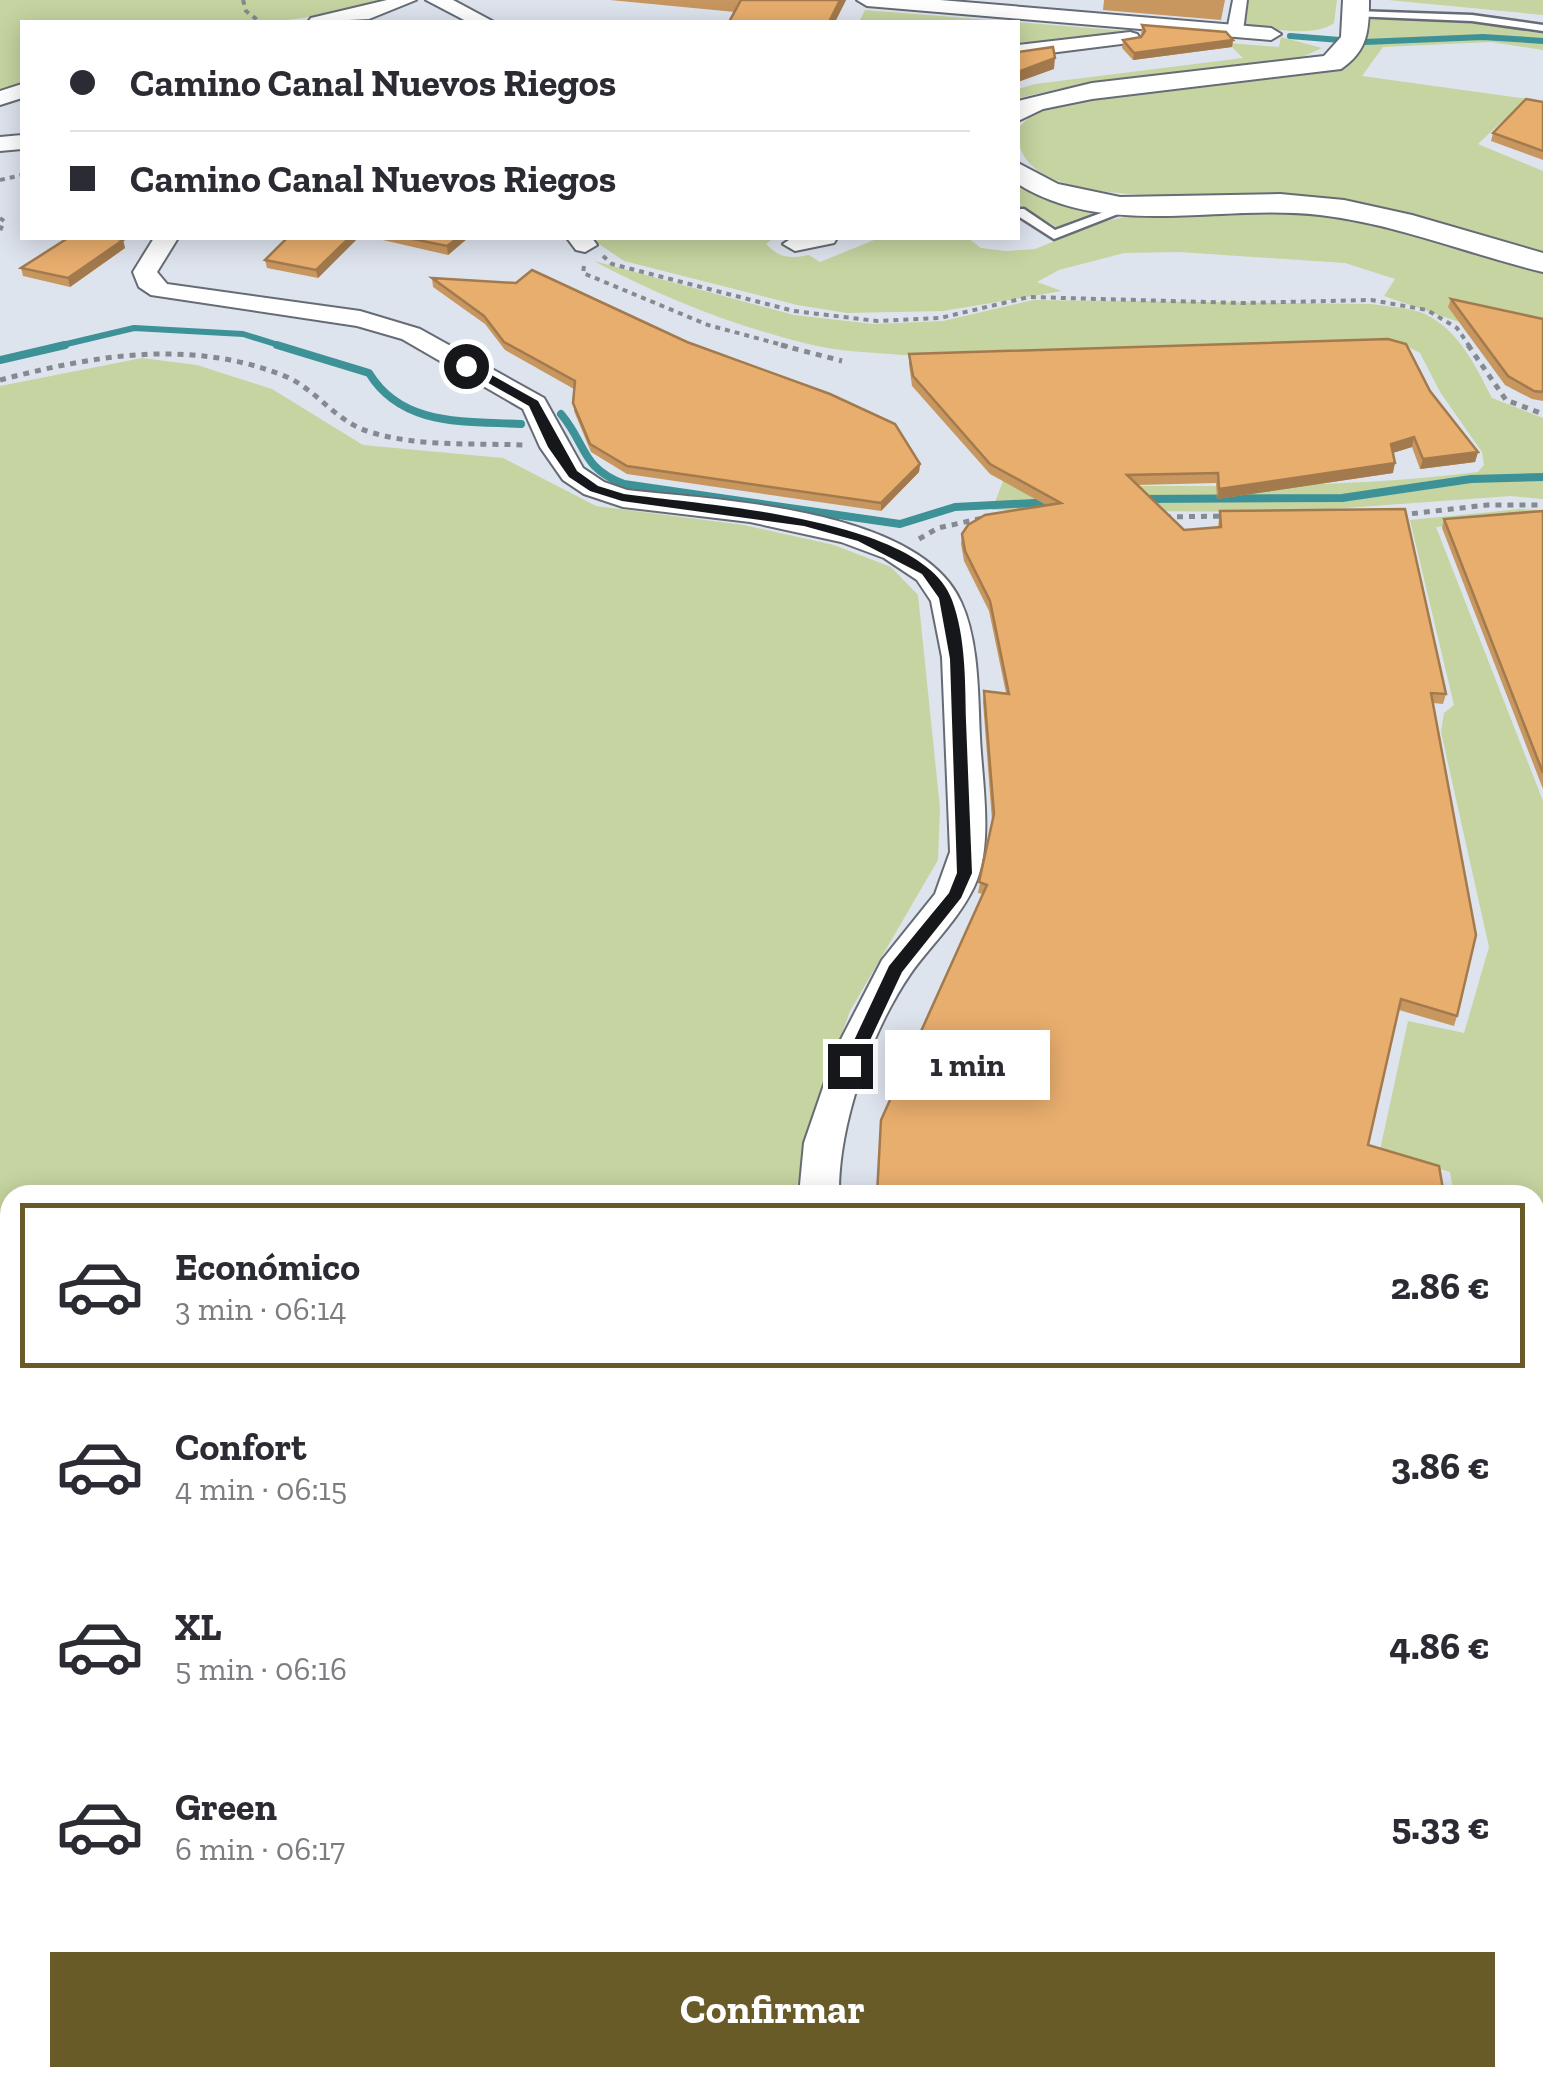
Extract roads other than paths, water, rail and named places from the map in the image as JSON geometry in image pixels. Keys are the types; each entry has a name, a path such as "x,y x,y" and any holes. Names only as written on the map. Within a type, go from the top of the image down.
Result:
{"street":[{"path":"329,20 369,13 406,0"},
{"path":"436,0 480,20"},
{"path":"1235,31 1240,0"},
{"path":"860,4 950,3 1271,34"},
{"path":"1020,112 1034,103 1078,93 1331,62 1348,53 1355,43 1361,5"},
{"path":"1020,51 1207,29"},
{"path":"1020,173 1059,193 1136,205 1279,203 1352,210 1543,263"},
{"path":"165,240 145,272 148,282 160,290 360,319 411,334 534,404 554,447 573,474 594,488 622,498 805,522 862,538 927,571 946,598 957,659 964,873 955,894 895,970 862,1033 825,1132 818,1185"},
{"path":"796,244 815,240"}],"lane":[{"path":"1361,5 1543,17"},
{"path":"1361,5 1543,28"},
{"path":"1020,212 1054,235 1136,205"}],"waterway":[{"path":"1290,36 1340,40"},
{"path":"1365,42 1483,37 1543,41"},
{"path":"54,347 134,328 243,334 285,347"},
{"path":"0,360 65,345"},
{"path":"277,345 369,373 383,391 417,412 457,421 521,424"},
{"path":"561,414 592,463 624,484 900,524 955,507 1053,502"},
{"path":"1140,499 1342,498 1471,479 1543,477"}]}
